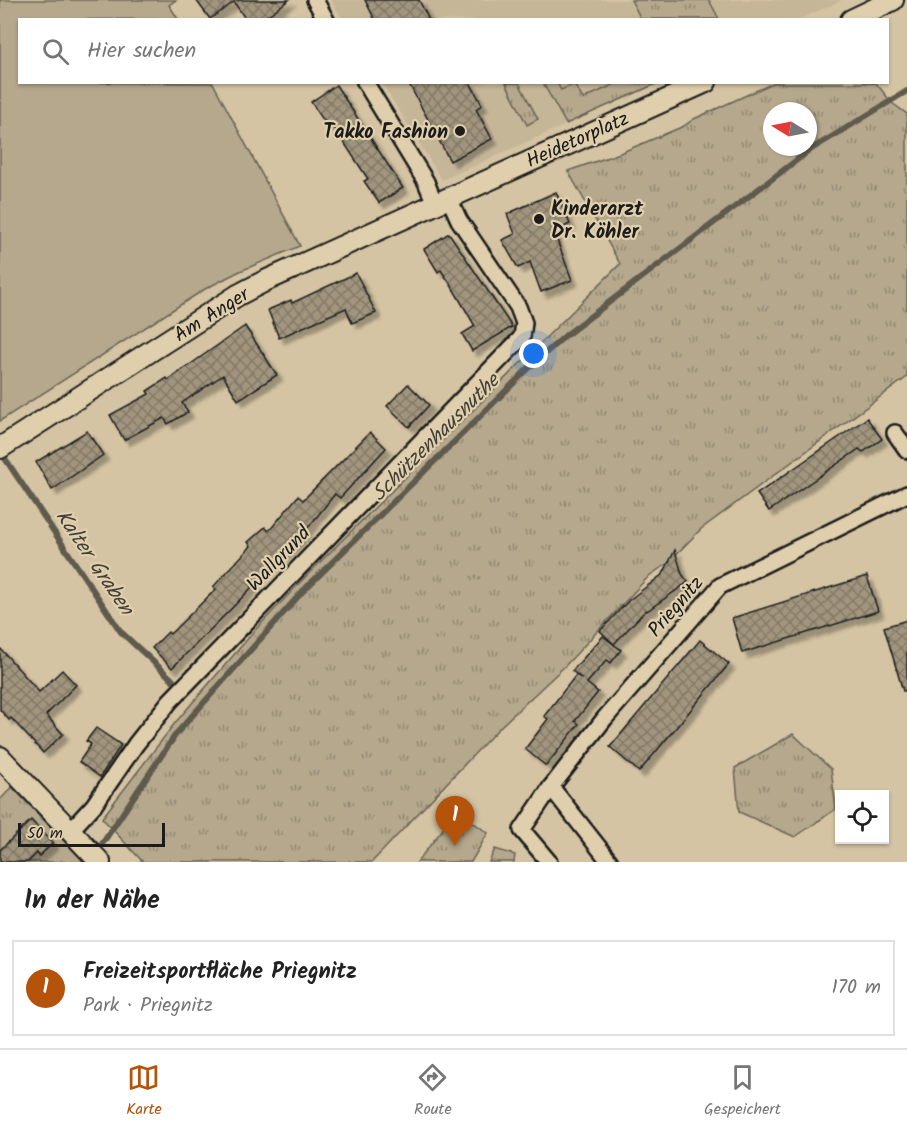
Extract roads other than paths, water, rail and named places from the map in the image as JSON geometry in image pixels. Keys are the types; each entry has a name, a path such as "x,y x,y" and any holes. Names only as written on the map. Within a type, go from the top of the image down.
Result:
{"street":[{"path":"315,0 325,18"},
{"path":"854,18 893,0"},
{"path":"366,84 426,182 442,201"},
{"name":"Heidetorplatz","path":"442,201 702,84"},
{"name":"Wallgrund","path":"74,835 136,744 170,701 522,337 524,323 518,307 459,220 442,201"},
{"name":"Am Anger","path":"3,447 238,295 442,201"},
{"path":"895,433 907,450"},
{"name":"Priegnitz","path":"549,862 522,830 551,787 605,718 720,586 907,494"},
{"path":"0,757 100,862"},
{"path":"551,787 610,862"}],"waterway":[{"name":"Schützenhausnuthe","path":"96,853 176,734 302,592 534,363 566,335 810,150 907,91"},
{"name":"Kalter Graben","path":"0,451 121,632 174,681"}],"place":[{"name":"Takko Fashion","path":"460,131"},
{"name":"Kinderarzt Dr. Köhler","path":"539,219"},
{"name":"Freizeitsportfläche Priegnitz","path":"455,846"}]}
